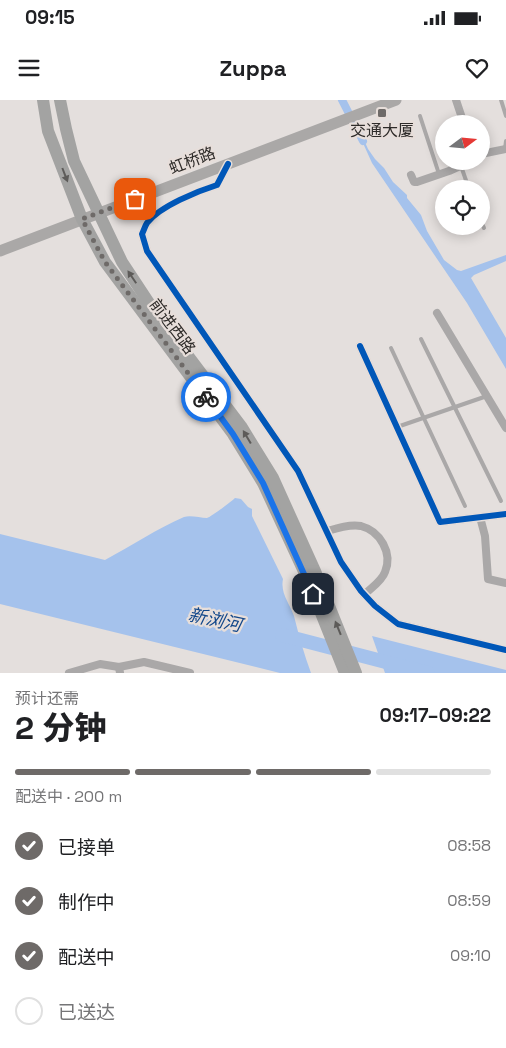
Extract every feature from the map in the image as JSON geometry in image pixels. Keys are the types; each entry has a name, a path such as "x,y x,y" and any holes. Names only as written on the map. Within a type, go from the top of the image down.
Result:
{"main road":[{"name":"前进西路","path":"43,100 48,131 82,219 105,262 268,481 345,673"},
{"name":"前进西路","path":"60,100 74,161 126,269 155,312 241,426 315,571 356,673"}],"street":[{"name":"虹桥路","path":"0,251 396,100"},
{"path":"456,100 461,115"},
{"path":"490,151 506,146"},
{"path":"228,164 217,185 196,192 162,211 147,223 142,234 147,251 298,471 342,562 364,594 375,606 398,624 506,650"},
{"path":"411,175 414,182 450,170"},
{"path":"437,313 506,428"},
{"path":"360,346 440,522 506,514"},
{"path":"480,517 485,536 488,579 506,583"},
{"path":"327,531 346,526 360,526 378,536 384,545 387,558 385,572 376,584 364,594"},
{"path":"69,673 100,664 120,670 144,662 190,673"}],"lane":[{"path":"501,100 506,116"},
{"path":"420,116 439,174"},
{"path":"421,339 501,501"},
{"path":"391,348 465,506"},
{"path":"397,426 487,396"}],"water":[{"path":"360,131 375,159 384,168 393,182 407,195 407,198 421,215 427,231 444,260 461,271 506,255 506,261 471,278 506,338 506,369 467,303 372,163 358,132"},
{"path":"235,498 241,499 252,509 252,516 283,579 284,594 294,616 311,673 280,673 0,604 0,534 105,560 174,521 193,516 207,518"},
{"path":"372,636 506,670 506,673 385,673"}],"waterway":[{"path":"342,100 363,141"},
{"name":"新浏河","path":"282,635 428,673"}],"cycle path":[{"path":"228,164 217,185 170,205 147,223 142,234 147,251 298,471 341,562 361,591 375,606 398,624 506,650"},
{"path":"360,346 440,522 506,514"}],"way so far":[{"path":"135,199 82,219 105,262 206,397"}],"place":[{"name":"交通大厦","path":"382,113"}],"route":[{"path":"206,397 233,434 263,483 313,594"}]}
